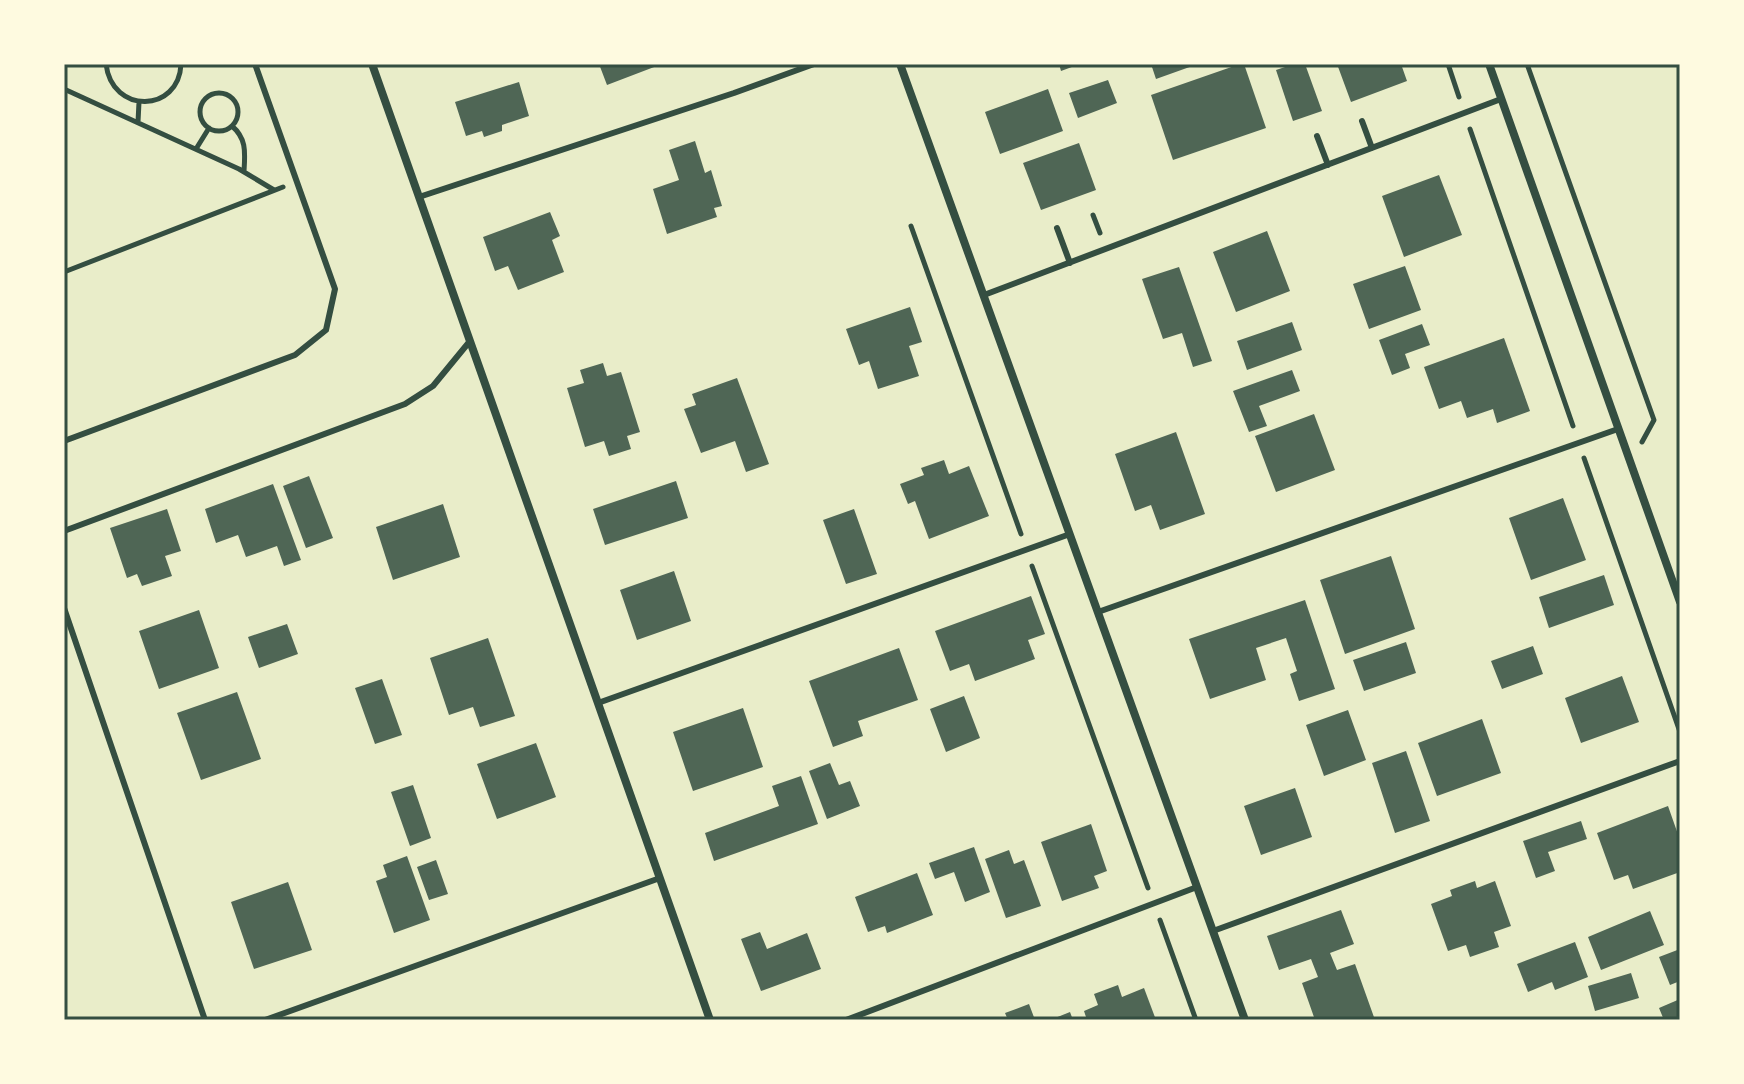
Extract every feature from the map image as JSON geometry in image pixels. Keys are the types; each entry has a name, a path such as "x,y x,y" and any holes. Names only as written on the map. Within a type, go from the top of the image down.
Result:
{"street":[{"path":"372,64 710,1020"},
{"path":"900,64 1245,1020"},
{"path":"1489,64 1680,602"}],"lane":[{"path":"64,441 295,355 326,330 335,289 255,64"},
{"path":"419,197 814,64"},
{"path":"984,295 1501,99"},
{"path":"1362,121 1372,148"},
{"path":"1317,136 1328,165"},
{"path":"1057,228 1070,263"},
{"path":"64,531 405,404 433,386 470,341"},
{"path":"1098,612 1618,429"},
{"path":"598,703 1070,534"},
{"path":"64,608 205,1020"},
{"path":"1213,931 1680,761"},
{"path":"265,1020 660,878"},
{"path":"846,1020 1197,887"}],"path":[{"path":"106,64 107,76 113,87 122,96 139,102 158,99 168,92 176,83 181,64"},
{"path":"1448,64 1680,732"},
{"path":"1527,64 1654,420 1630,463"},
{"path":"64,89 244,171 275,190"},
{"path":"216,93 228,96 236,104 238,116 232,126 221,131 209,128 201,118 205,100 216,93"},
{"path":"138,122 139,102"},
{"path":"232,126 241,134 246,151 244,171"},
{"path":"196,149 209,128"},
{"path":"64,272 297,182"},
{"path":"911,226 1196,1020"}],"building":[{"path":"599,64 662,64 607,85"},
{"path":"1059,64 1080,64 1061,71"},
{"path":"1151,64 1198,64 1156,79"},
{"path":"1244,64 1266,128 1173,160 1151,95"},
{"path":"1305,64 1322,111 1293,121 1276,70"},
{"path":"1337,64 1401,64 1407,81 1351,102"},
{"path":"1108,80 1117,103 1078,118 1069,93"},
{"path":"519,82 529,116 502,125 502,131 484,137 482,131 466,136 455,102"},
{"path":"1048,89 1063,131 1000,154 985,112"},
{"path":"695,141 705,173 711,170 722,206 714,208 717,217 667,234 653,189 679,180 669,150"},
{"path":"1079,143 1096,190 1041,210 1023,163"},
{"path":"1439,175 1462,235 1404,257 1382,196"},
{"path":"550,212 560,236 552,240 564,272 518,290 508,266 495,271 483,237"},
{"path":"1267,231 1290,291 1236,312 1213,252"},
{"path":"1405,266 1421,310 1369,329 1353,284"},
{"path":"1179,267 1212,361 1193,367 1182,333 1163,339 1142,279"},
{"path":"910,307 922,342 909,346 919,376 878,389 869,361 859,365 846,329"},
{"path":"1292,322 1302,350 1247,370 1237,341"},
{"path":"1422,324 1430,345 1405,354 1410,368 1392,375 1379,340"},
{"path":"1504,338 1530,411 1497,423 1493,409 1467,418 1461,401 1439,409 1424,367"},
{"path":"603,363 607,376 621,372 640,432 627,436 631,449 609,456 604,441 585,447 567,388 584,383 580,370"},
{"path":"1292,370 1300,391 1259,406 1267,426 1249,432 1233,391"},
{"path":"737,378 769,464 746,472 735,441 701,453 684,409 696,405 692,394"},
{"path":"1314,414 1335,470 1276,492 1255,436"},
{"path":"1176,432 1205,514 1160,530 1151,505 1135,511 1115,454"},
{"path":"944,460 949,474 969,466 989,516 929,539 915,501 908,504 900,484 924,475 921,468"},
{"path":"309,476 333,538 306,548 283,486"},
{"path":"676,481 688,518 605,545 593,509"},
{"path":"273,484 301,560 284,566 277,546 246,557 238,535 216,543 205,509"},
{"path":"1563,498 1586,560 1531,580 1509,518"},
{"path":"443,504 460,557 393,580 376,527"},
{"path":"167,509 181,551 165,556 172,576 142,586 137,574 127,578 110,528"},
{"path":"854,509 877,574 846,584 823,520"},
{"path":"1391,556 1415,629 1345,654 1320,580"},
{"path":"674,571 691,621 637,640 620,590"},
{"path":"1604,575 1614,605 1549,628 1539,597"},
{"path":"1031,596 1045,634 1028,640 1035,659 975,681 969,664 950,671 935,631"},
{"path":"1305,600 1335,689 1299,701 1290,674 1297,671 1286,638 1256,648 1266,680 1210,699 1189,639"},
{"path":"199,610 219,668 159,689 139,631"},
{"path":"287,624 298,654 259,668 248,637"},
{"path":"488,638 515,716 480,727 473,707 449,715 430,658"},
{"path":"1406,642 1416,673 1364,691 1353,660"},
{"path":"1533,646 1543,674 1502,689 1491,661"},
{"path":"899,648 918,700 858,721 863,736 833,747 809,681"},
{"path":"1622,676 1639,722 1581,743 1565,698"},
{"path":"382,679 402,735 375,744 355,688"},
{"path":"237,692 261,759 201,780 177,713"},
{"path":"964,696 980,738 946,752 930,709"},
{"path":"743,708 763,767 693,791 673,732"},
{"path":"1348,710 1366,760 1324,776 1306,725"},
{"path":"1482,719 1501,773 1437,796 1418,743"},
{"path":"536,743 556,797 497,819 477,764"},
{"path":"1406,751 1430,821 1395,833 1372,763"},
{"path":"830,763 839,785 850,781 860,806 827,819 809,771"},
{"path":"801,776 818,824 714,861 705,833 779,806 772,786"},
{"path":"413,785 431,838 410,846 391,792"},
{"path":"1295,788 1312,837 1261,855 1244,806"},
{"path":"1668,806 1680,840 1680,872 1633,889 1628,875 1614,880 1597,833"},
{"path":"1581,821 1587,839 1548,852 1555,871 1536,878 1523,841"},
{"path":"1091,824 1107,871 1094,876 1099,888 1062,901 1041,842"},
{"path":"974,847 990,892 965,902 954,872 935,879 929,863"},
{"path":"1009,850 1014,864 1024,860 1041,906 1006,918 985,859"},
{"path":"407,856 430,920 394,933 376,881 387,877 383,865"},
{"path":"436,860 448,894 429,900 417,867"},
{"path":"917,873 933,915 887,933 885,926 868,932 855,897"},
{"path":"1475,881 1477,888 1495,881 1511,926 1494,932 1499,947 1470,957 1466,945 1448,951 1431,904 1452,896 1450,890"},
{"path":"288,882 312,950 254,969 231,902"},
{"path":"1341,910 1354,944 1330,953 1337,970 1355,964 1375,1020 1315,1020 1302,983 1318,977 1311,959 1279,970 1267,936"},
{"path":"1650,911 1664,945 1601,970 1588,937"},
{"path":"760,932 767,949 807,933 821,969 761,991 741,939"},
{"path":"1575,942 1588,977 1555,990 1552,982 1528,992 1517,964"},
{"path":"1680,949 1680,981 1670,985 1659,957"},
{"path":"1631,973 1639,998 1595,1011 1588,986"},
{"path":"1118,985 1122,997 1144,988 1156,1020 1087,1020 1084,1011 1098,1005 1094,994"},
{"path":"1680,999 1680,1020 1664,1020 1659,1008"},
{"path":"1029,1004 1035,1020 1008,1020 1005,1013"},
{"path":"1070,1012 1073,1020 1050,1020"}]}
